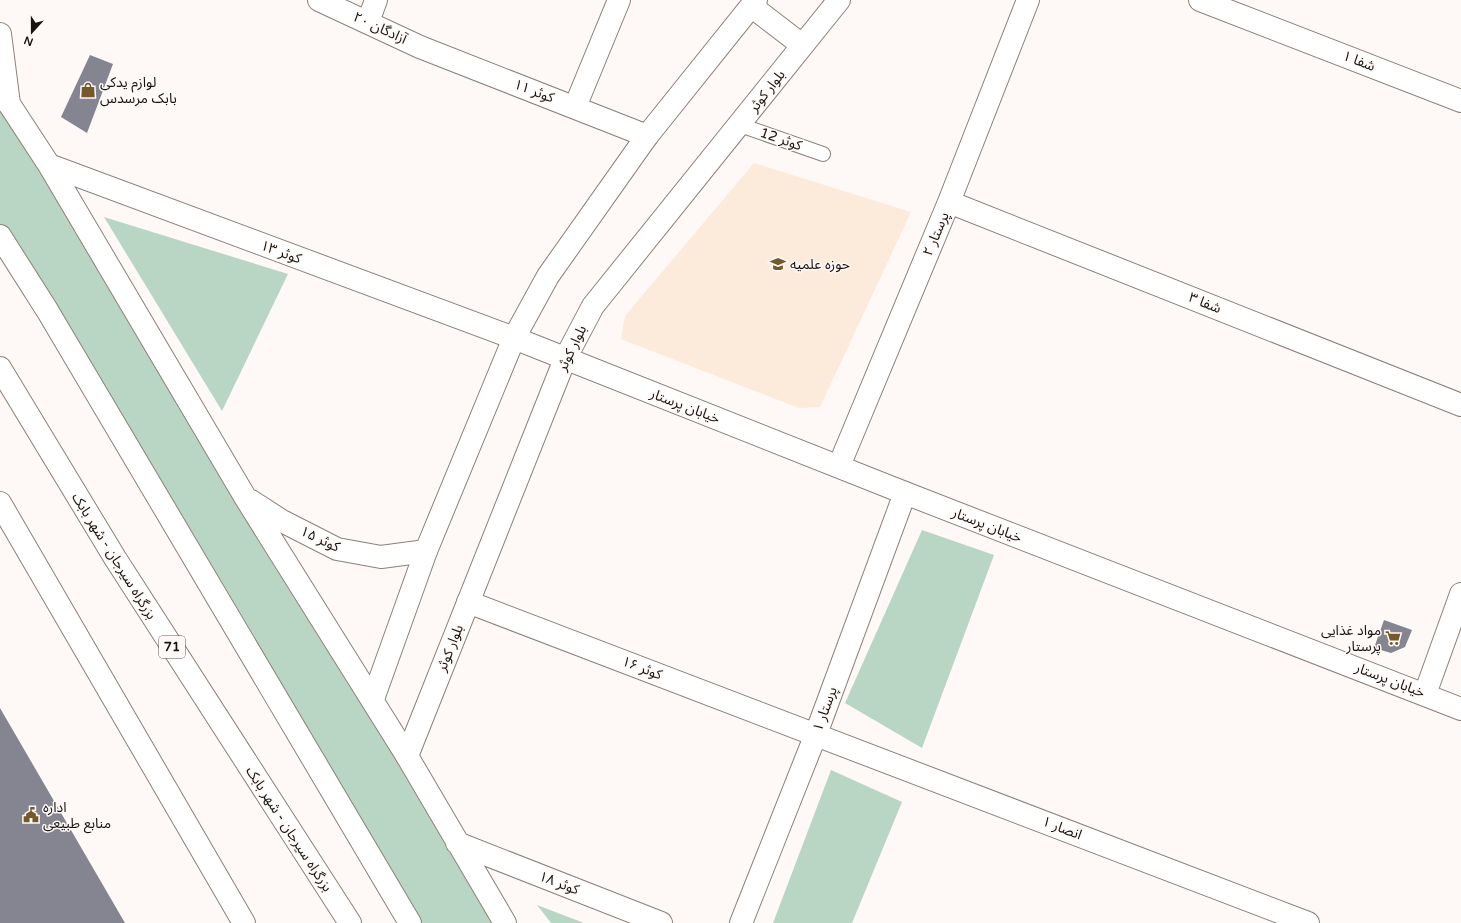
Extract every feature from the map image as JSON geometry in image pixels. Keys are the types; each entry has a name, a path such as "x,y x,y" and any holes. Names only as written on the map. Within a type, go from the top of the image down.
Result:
{"main road":[{"name":"آزادگان ۲۰","path":"319,0 420,47"},
{"path":"368,22 376,0"},
{"path":"575,107 619,0"},
{"name":"بلوار کوثر","path":"407,756 565,359 593,306 839,0"},
{"name":"پرستار ۲","path":"839,466 949,202 1028,0"},
{"name":"شفا ۱","path":"1200,0 1461,101"},
{"path":"373,700 426,551 514,338 548,276 647,136 753,3 802,45"},
{"path":"0,34 5,99 49,165 245,497 373,700 505,923"},
{"name":"کوثر ۱۱","path":"420,47 647,136"},
{"name":"کوثر ۱۳","path":"49,165 514,338"},
{"name":"شفا ۳","path":"949,202 1461,404"},
{"path":"0,236 47,310 410,923"},
{"name":"خیابان پرستار","path":"514,338 905,493 1461,709"},
{"name":"بزرگراه سیرجان - شهر بابک","path":"0,368 114,558 350,923"},
{"name":"پرستار ۱","path":"741,923 816,734 905,493"},
{"name":"کوثر ۱۵","path":"245,497 282,521 337,549 381,557 426,551"},
{"path":"0,503 244,923"},
{"path":"1425,694 1461,594"},
{"name":"کوثر ۱۶","path":"468,602 816,734"},
{"name":"انصار ۱","path":"816,734 1308,923"},
{"name":"کوثر ۱۸","path":"457,843 661,923"}],"lane":[{"name":"کوثر 12","path":"740,125 823,154"}],"shaded area":[{"name":"حوزه علمیه","path":"754,163 911,212 820,407 799,408 621,339 625,316"}],"green space":[{"path":"0,85 505,923 408,923 0,234"},
{"path":"104,217 288,274 222,411"},
{"path":"922,530 994,555 922,748 845,703"},
{"path":"831,770 902,802 852,923 773,923"},
{"path":"537,905 584,923 551,923"}],"building":[{"name":"لوازم یدکی بابک مرسدس","path":"90,55 113,64 87,133 61,117"},
{"name":"مواد غذایی پرستار","path":"1384,620 1412,630 1405,647 1391,653 1374,648"},
{"name":"اداره منابع طبیعی","path":"0,708 125,923 0,923"}],"place":[{"name":"لوازم یدکی بابک مرسدس","path":"88,90"},
{"name":"حوزه علمیه","path":"778,264"},
{"name":"مواد غذایی پرستار","path":"1393,638"},
{"name":"اداره منابع طبیعی","path":"31,815"}]}
